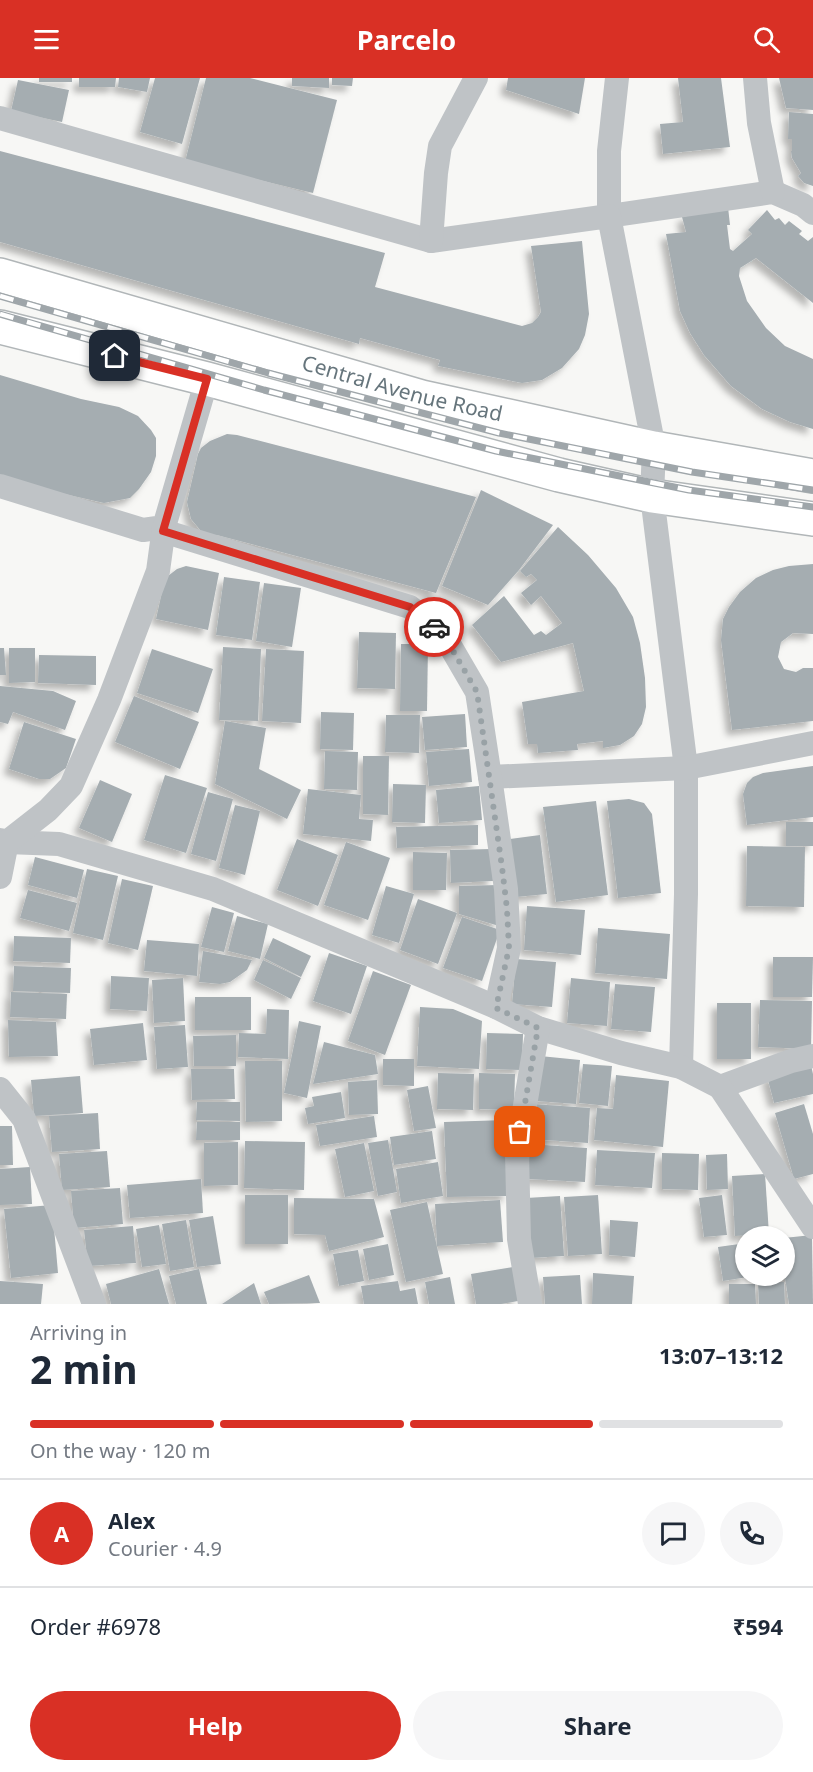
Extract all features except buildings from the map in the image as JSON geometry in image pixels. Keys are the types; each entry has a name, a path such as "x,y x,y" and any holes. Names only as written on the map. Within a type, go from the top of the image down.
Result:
{"main road":[{"name":"Central Avenue Road","path":"0,275 422,397 654,448 813,476"},
{"name":"Central Avenue Road","path":"0,327 207,379 559,475 652,496 813,519"}],"street":[{"path":"432,241 440,146 476,78"},
{"path":"617,78 609,151 609,216 654,448 652,496 686,768 686,894 681,1067"},
{"path":"755,78 759,123 773,192"},
{"path":"0,118 432,241 773,192 803,205 813,213"},
{"path":"3,841 48,810 70,786 109,700 158,571 163,529 207,379"},
{"path":"0,486 143,530 163,529 410,607 445,637 477,692 506,889 509,948 496,1008"},
{"path":"490,777 686,768 813,743"},
{"path":"0,877 3,841"},
{"path":"3,841 59,844 213,889 496,1008 538,1028 621,1053 681,1067 720,1087 813,1227"},
{"path":"530,1304 519,1239 517,1153 538,1028"},
{"path":"720,1087 791,1061 813,1056"},
{"path":"0,1089 24,1119 94,1304"}],"railway":[{"path":"0,296 268,373 499,433 692,472 813,490"},
{"path":"0,314 264,390 496,451 689,490 813,507"}],"way so far":[{"path":"434,627 445,637 477,692 506,889 509,948 496,1008 538,1028 520,1132"}],"route":[{"path":"115,356 207,379 163,531 410,607 434,627"}]}
